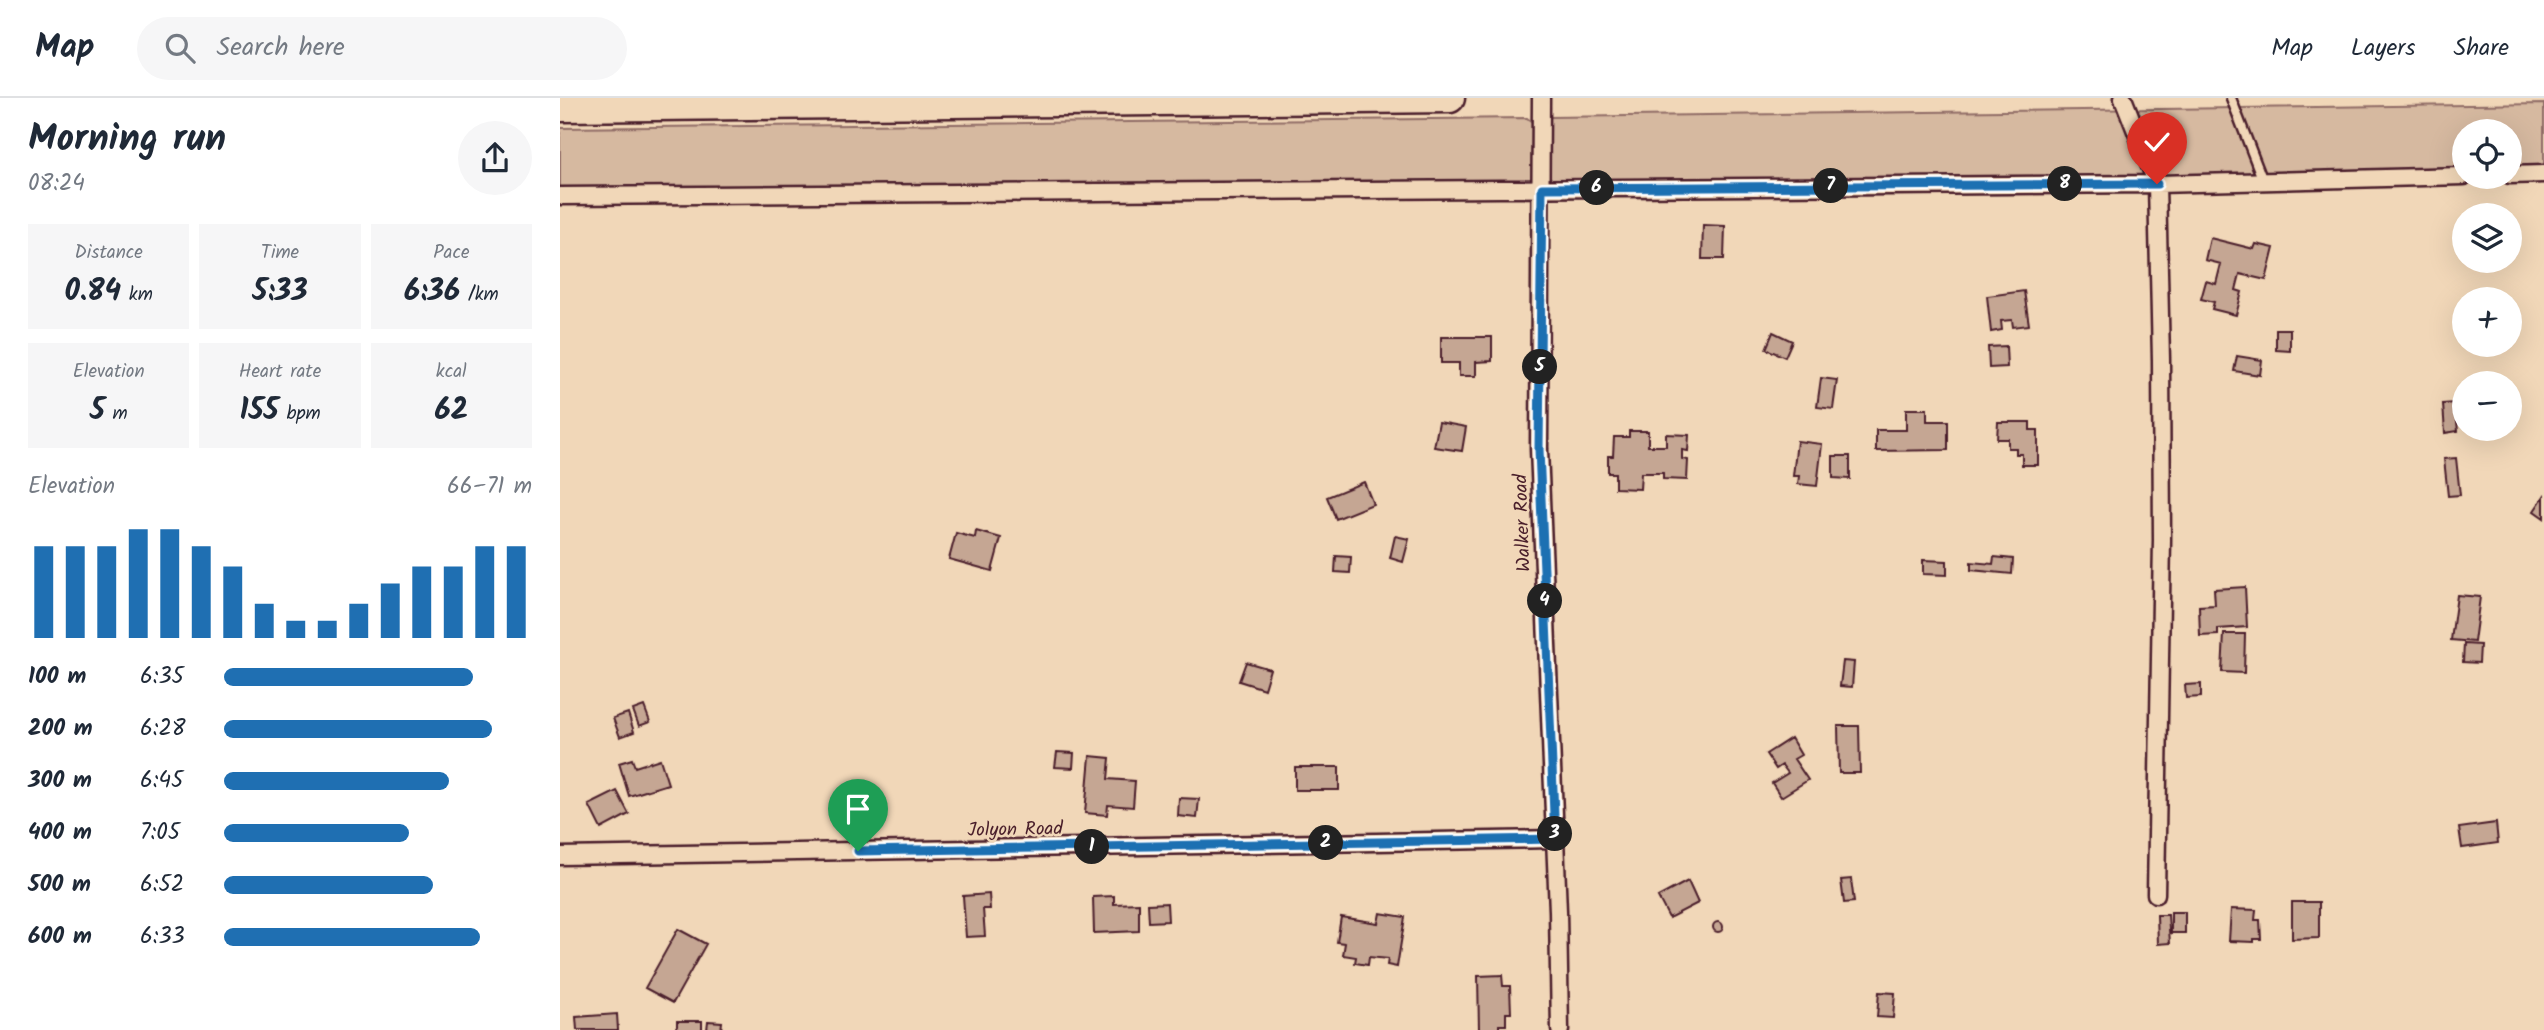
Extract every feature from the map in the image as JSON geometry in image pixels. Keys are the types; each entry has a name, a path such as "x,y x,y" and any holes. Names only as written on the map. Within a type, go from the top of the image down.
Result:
{"highway":[{"path":"560,107 1450,98"}],"street":[{"name":"Walker Road","path":"1542,98 1539,449 1560,1030"},
{"path":"2123,98 2157,184 2162,540 2156,894"},
{"path":"2522,175 2544,174"},
{"path":"560,196 2157,184 2452,176"},
{"name":"Jolyon Road","path":"560,856 1555,839"}],"lane":[{"path":"2231,98 2263,181"}],"shaded area":[{"path":"2544,104 2544,169 2522,169 2522,119 2452,119 2452,170 2148,178 1555,183 1549,176 1549,117"},
{"path":"1527,118 1537,126 1538,184 560,192 560,128"}],"building":[{"path":"1703,225 1725,226 1724,259 1702,259"},
{"path":"2210,238 2254,249 2256,244 2274,248 2266,280 2240,274 2236,290 2242,292 2236,315 2212,309 2214,302 2201,299 2206,281 2216,284 2221,264 2205,260"},
{"path":"2024,291 2029,325 2013,327 2012,320 2001,321 2002,330 1991,332 1987,296"},
{"path":"2276,329 2290,329 2290,351 2276,350"},
{"path":"1773,332 1792,341 1785,357 1766,349"},
{"path":"1441,337 1492,337 1492,361 1476,362 1476,376 1459,376 1459,363 1441,363"},
{"path":"2006,346 2007,367 1989,368 1988,347"},
{"path":"2237,356 2262,360 2260,375 2234,371"},
{"path":"1821,378 1837,380 1833,409 1817,407"},
{"path":"2452,403 2452,432 2445,433 2443,404"},
{"path":"1906,409 1927,409 1927,421 1948,421 1948,450 1876,451 1876,430 1906,430"},
{"path":"1439,422 1466,427 1462,451 1434,447"},
{"path":"1998,422 2030,422 2030,430 2038,430 2038,465 2022,465 2022,454 2016,454 2016,448 2008,448 2008,439 1997,439"},
{"path":"1629,431 1648,431 1648,446 1666,446 1666,434 1689,435 1688,451 1682,450 1682,459 1688,460 1687,480 1663,479 1663,473 1641,473 1640,489 1615,488 1615,473 1608,473 1608,456 1613,456 1614,437 1629,437"},
{"path":"1797,441 1822,444 1817,486 1798,484 1799,476 1793,476"},
{"path":"1833,456 1850,456 1850,479 1833,478"},
{"path":"2456,458 2460,495 2448,496 2444,459"},
{"path":"1364,482 1373,504 1336,519 1327,497"},
{"path":"2544,496 2544,518 2534,511"},
{"path":"976,531 1001,538 992,571 949,559 956,533 975,538"},
{"path":"1395,536 1409,539 1403,562 1390,558"},
{"path":"1336,556 1351,557 1350,573 1335,572"},
{"path":"1994,557 2013,559 2012,574 1971,570 1971,562 1993,564"},
{"path":"1923,560 1947,561 1947,575 1923,574"},
{"path":"2245,587 2247,627 2218,629 2218,635 2200,636 2199,606 2215,605 2214,589"},
{"path":"2457,595 2480,597 2474,642 2451,640"},
{"path":"2224,634 2245,634 2244,673 2222,672"},
{"path":"2464,644 2480,645 2479,663 2463,662"},
{"path":"1843,661 1854,662 1852,687 1840,686"},
{"path":"1246,662 1270,669 1264,689 1239,681"},
{"path":"2201,684 2201,697 2186,698 2185,685"},
{"path":"644,706 650,722 639,726 633,710"},
{"path":"628,713 634,732 620,737 613,718"},
{"path":"1838,726 1859,726 1860,773 1839,773"},
{"path":"1791,738 1801,755 1794,759 1808,780 1781,797 1772,783 1788,773 1782,765 1776,769 1766,754"},
{"path":"1057,752 1074,753 1073,768 1055,767"},
{"path":"1090,756 1110,758 1108,779 1135,781 1133,807 1108,805 1107,815 1085,813"},
{"path":"632,759 635,767 660,759 668,784 629,796 619,763"},
{"path":"1295,767 1339,767 1339,790 1295,790"},
{"path":"617,791 629,814 601,829 589,805"},
{"path":"1179,798 1199,799 1197,818 1178,816"},
{"path":"2496,823 2498,843 2462,848 2459,828"},
{"path":"1851,879 1854,902 1844,903 1841,880"},
{"path":"1688,881 1698,903 1669,918 1658,897"},
{"path":"989,894 990,909 983,909 985,936 966,937 963,896"},
{"path":"1114,896 1114,904 1139,903 1139,931 1094,933 1093,897"},
{"path":"2292,902 2319,902 2319,938 2292,939"},
{"path":"1167,903 1168,921 1149,922 1148,904"},
{"path":"2231,909 2256,910 2255,920 2260,920 2261,939 2254,939 2254,942 2229,941"},
{"path":"2171,912 2185,912 2185,933 2171,933"},
{"path":"1380,913 1405,917 1397,967 1387,965 1388,959 1369,957 1368,965 1355,963 1356,957 1343,955 1345,943 1337,942 1341,917 1378,923"},
{"path":"2157,915 2168,915 2170,943 2158,944"},
{"path":"1718,922 1723,927 1718,932 1713,927"},
{"path":"678,929 706,944 673,1003 645,988"},
{"path":"1502,975 1503,986 1510,986 1511,1013 1506,1013 1506,1025 1499,1025 1499,1030 1479,1030 1478,976"},
{"path":"1879,992 1895,993 1893,1018 1877,1017"},
{"path":"617,1014 618,1030 577,1030 576,1017"},
{"path":"677,1021 702,1021 702,1030 677,1030"},
{"path":"708,1021 722,1022 721,1030 707,1030"}],"route":[{"path":"858,851 1555,839 1539,449 1542,188 2157,184"}]}
